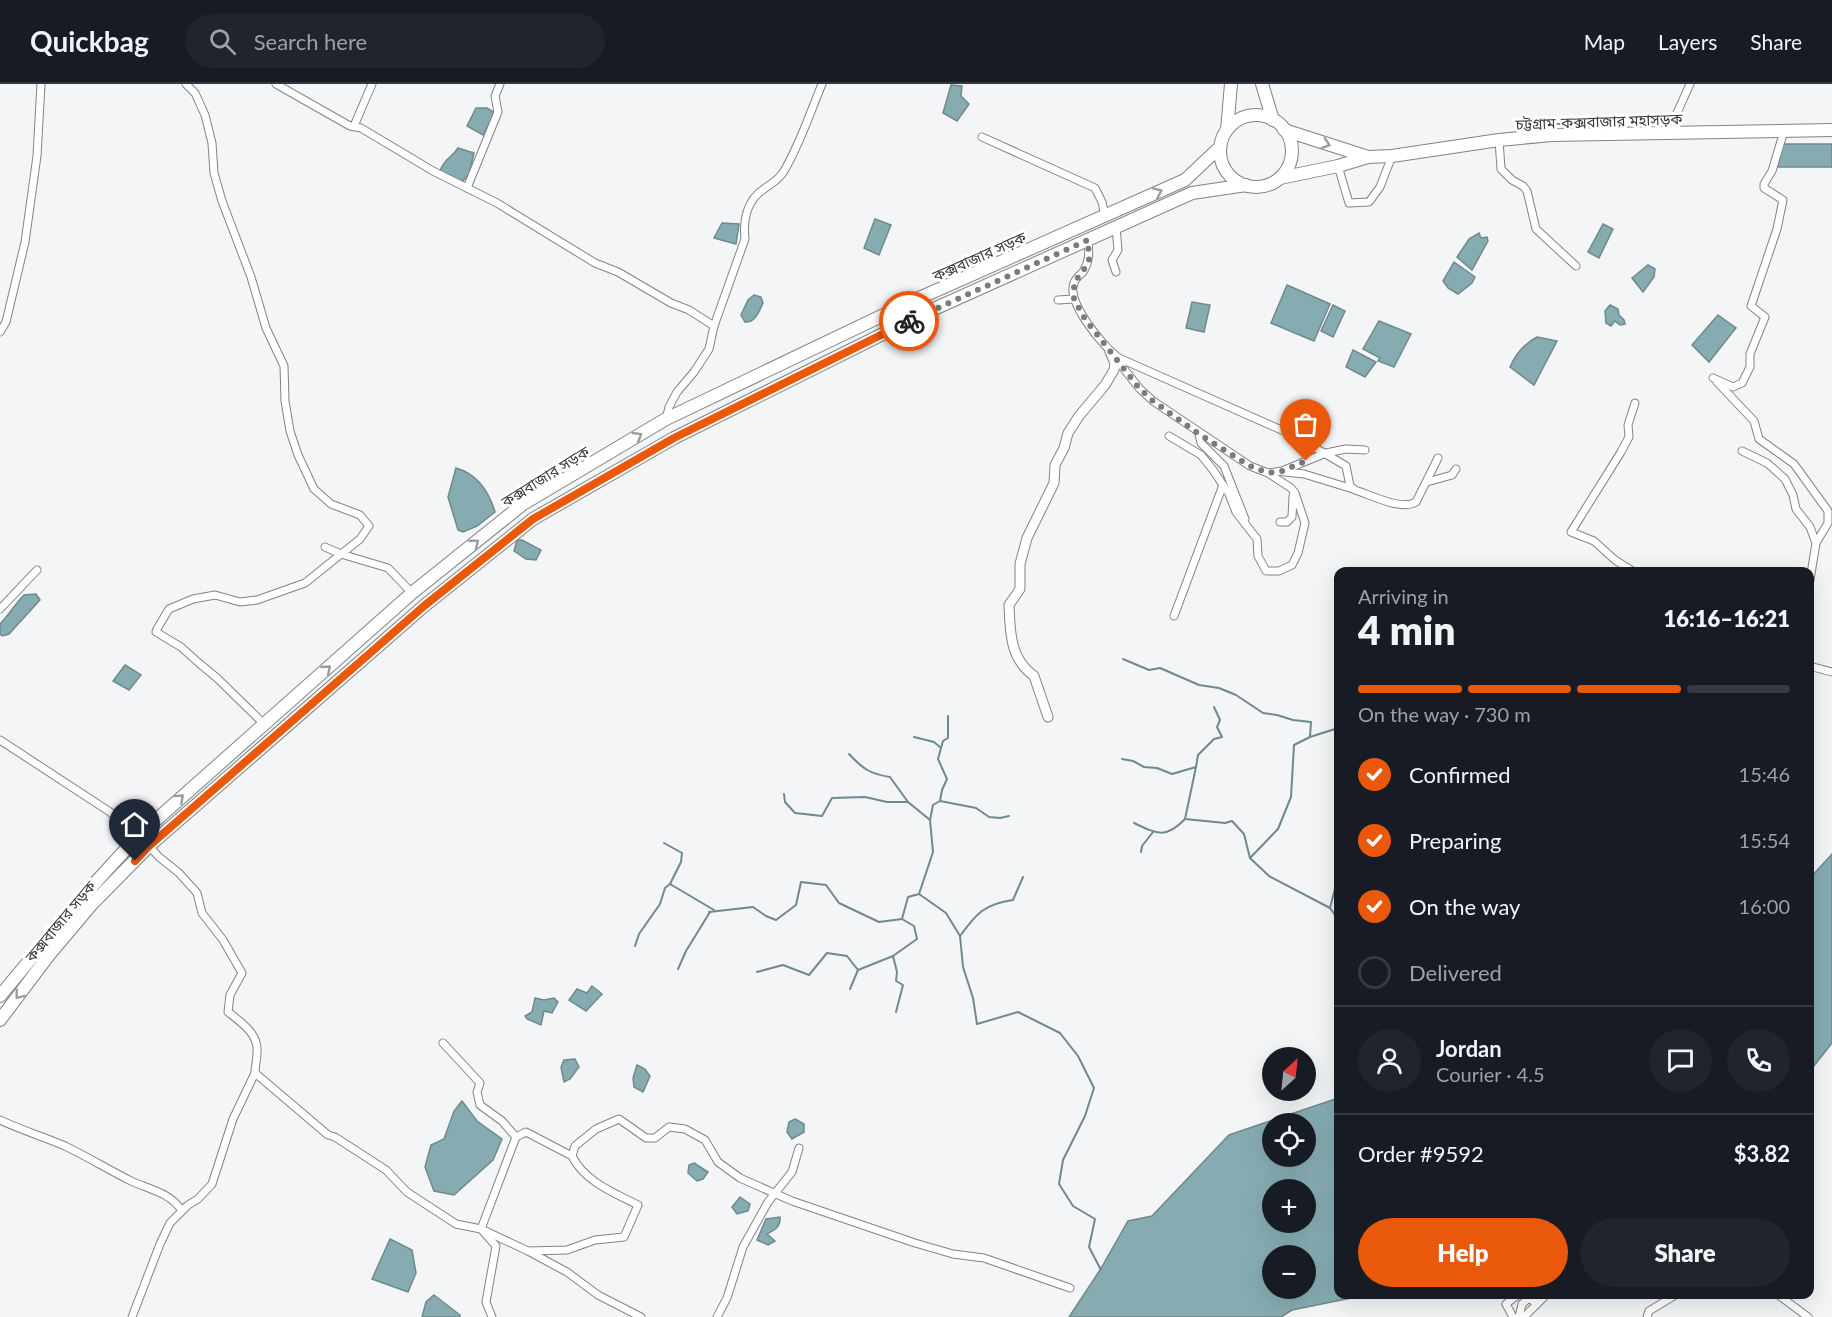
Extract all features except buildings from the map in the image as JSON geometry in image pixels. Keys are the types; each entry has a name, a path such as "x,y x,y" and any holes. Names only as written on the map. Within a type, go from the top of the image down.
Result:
{"highway":[{"path":"1227,130 1240,119 1248,116 1257,115 1273,120 1289,137 1292,155 1286,171 1274,182 1260,187 1238,182 1226,171 1220,155 1220,147 1227,130 1231,84"},
{"path":"1262,84 1273,120"},
{"name":"চট্টগ্রাম-কক্সবাজার মহাসড়ক","path":"1284,130 1368,157"},
{"name":"চট্টগ্রাম-কক্সবাজার মহাসড়ক","path":"1280,178 1368,157 1392,156 1499,140 1551,135 1832,130"},
{"name":"কক্সবাজার সড়ক","path":"0,996 84,895 138,836 412,594 523,504 666,419 917,299 1185,180 1220,147"},
{"name":"কক্সবাজার সড়ক","path":"0,1020 92,904 149,846 424,606 533,519 674,438 925,313 1192,193 1246,185"}],"street":[{"path":"0,332 6,322 25,242 37,156 41,84"},
{"path":"186,84 195,93 205,115 212,143 214,173 222,201 251,277 266,328 285,366 285,401 290,431 298,455 314,489 331,504 360,515 369,526 360,539 305,584 257,600 240,602 215,595 194,599 169,609 157,629 156,632 182,646 264,724"},
{"path":"276,84 361,128 433,171 497,203 595,263 618,272 714,326"},
{"path":"354,126 372,84"},
{"path":"466,188 498,112 495,96 500,84"},
{"path":"666,419 677,392 710,349 714,326 745,239 743,224 752,200 763,189 776,183 784,171 822,84"},
{"path":"1668,133 1690,84"},
{"path":"1784,131 1772,171 1764,184 1764,188 1783,200 1774,238 1751,306 1765,317 1750,354 1750,367 1742,383 1733,387 1713,378 1754,420 1759,439 1794,464 1828,511 1828,523 1816,543 1812,567"},
{"path":"982,137 1095,188 1102,202 1105,216"},
{"path":"1499,140 1501,169 1527,191 1536,229 1576,266"},
{"path":"1338,166 1349,203 1370,202 1380,187 1392,156"},
{"path":"1116,226 1118,250 1112,260 1116,272"},
{"path":"1088,240 1089,260 1074,283 1074,299 1085,319 1146,395 1199,434 1250,466 1268,473 1293,490 1305,523 1298,553 1292,565 1280,571 1266,571 1258,556 1257,539 1236,512 1223,485 1201,455 1168,436"},
{"path":"1058,300 1074,299"},
{"path":"1110,352 1295,436 1326,453 1346,465 1350,486 1355,490"},
{"path":"1048,717 1034,676 1014,652 1009,605 1020,589 1020,564 1027,538 1054,483 1055,465 1064,448 1068,433 1114,370 1115,363 1110,352"},
{"path":"1626,567 1594,541 1571,532 1629,437 1628,426 1635,403"},
{"path":"1199,434 1200,443 1224,466 1239,507 1253,533"},
{"path":"1268,473 1282,471 1326,453 1346,449 1365,450"},
{"path":"1742,451 1767,463 1785,479 1793,495 1796,509 1810,527 1816,543"},
{"path":"1282,471 1304,474 1403,506 1416,502 1438,458"},
{"path":"1427,482 1452,475 1456,470"},
{"path":"1174,616 1223,485"},
{"path":"1280,522 1287,522 1292,517 1293,490"},
{"path":"325,547 388,568 412,594"},
{"path":"0,609 37,570"},
{"path":"1814,667 1832,672"},
{"path":"0,740 110,812 138,836"},
{"path":"132,1317 170,1223 212,1184 233,1119 255,1073 258,1052 256,1039 228,1012 230,995 242,973 223,940 202,913 197,893 149,846"},
{"path":"443,1043 480,1083 477,1092 480,1105 502,1121 516,1137"},
{"path":"255,1073 328,1135 335,1137 386,1170 407,1192 456,1224 481,1229 528,1251 567,1272 598,1295 640,1317"},
{"path":"572,1156 575,1146 596,1129 619,1119 646,1138 655,1138 669,1127 685,1129 705,1140 718,1162 740,1178 775,1194 915,1243 953,1254 984,1258 1070,1288"},
{"path":"0,1120 90,1158 154,1190 177,1203 182,1211"},
{"path":"481,1229 516,1137 526,1132 572,1156 577,1167 601,1186 638,1205 624,1237 595,1240 567,1250 528,1251"},
{"path":"717,1317 727,1298 744,1247 768,1202 792,1172 799,1148"},
{"path":"481,1229 496,1246 486,1302 492,1317"},
{"path":"1512,1299 1506,1304 1514,1317"},
{"path":"1519,1317 1522,1304 1528,1299"},
{"path":"1530,1299 1537,1304"},
{"path":"1524,1317 1542,1299"},
{"path":"1647,1317 1649,1311 1669,1299"},
{"path":"1784,1299 1809,1317"}],"water":[{"path":"951,85 962,86 961,96 969,104 957,121 943,113"},
{"path":"476,108 487,108 495,113 483,135 467,126"},
{"path":"1783,144 1832,144 1832,167 1777,167"},
{"path":"458,148 474,153 469,174 462,182 440,171"},
{"path":"875,219 891,225 879,255 864,248"},
{"path":"722,223 739,224 736,244 714,238"},
{"path":"1603,224 1613,229 1599,258 1588,252"},
{"path":"1479,233 1481,238 1487,237 1488,241 1472,270 1457,257 1469,239"},
{"path":"1454,262 1475,277 1472,283 1458,294 1448,288 1443,281"},
{"path":"1648,265 1655,269 1654,277 1643,292 1632,278"},
{"path":"1287,285 1330,304 1314,341 1271,323"},
{"path":"754,295 761,297 763,303 754,319 745,322 741,315 748,300"},
{"path":"1192,302 1210,305 1204,332 1186,328"},
{"path":"1333,305 1345,311 1333,337 1321,331"},
{"path":"1610,305 1618,309 1625,324 1620,325 1615,321 1611,326 1606,323 1605,311"},
{"path":"1718,315 1736,328 1709,362 1692,345"},
{"path":"1379,321 1411,334 1394,367 1378,361 1380,358 1363,349"},
{"path":"1537,337 1557,341 1534,385 1510,367 1521,349"},
{"path":"1353,350 1376,362 1365,377 1346,367"},
{"path":"456,468 476,479 495,512 477,526 463,532 458,530 448,497"},
{"path":"517,540 522,540 541,550 536,560 526,559 514,551"},
{"path":"36,594 40,600 9,634 2,636 0,624 24,595"},
{"path":"125,665 141,675 129,690 113,681"},
{"path":"1832,854 1832,1043 1814,1066 1814,874"},
{"path":"592,986 602,994 586,1011 569,1000 577,989 587,993"},
{"path":"535,998 544,1000 554,998 558,1002 552,1013 544,1011 541,1025 525,1016 532,1012"},
{"path":"575,1059 579,1067 570,1079 564,1082 561,1067 564,1060"},
{"path":"637,1065 645,1069 650,1076 643,1092 634,1087 633,1078"},
{"path":"1334,1099 1334,1299 1346,1299 1292,1310 1281,1317 1069,1317 1100,1270 1128,1221 1152,1216 1229,1135 1262,1124 1262,1167 1316,1167 1316,1113 1294,1113"},
{"path":"462,1101 477,1121 502,1139 493,1160 454,1195 434,1191 425,1167 431,1145 444,1139 454,1111"},
{"path":"795,1119 804,1124 804,1132 792,1139 787,1132 789,1122"},
{"path":"694,1163 708,1172 703,1179 697,1181 688,1173 689,1165"},
{"path":"740,1197 750,1204 748,1211 737,1214 732,1207"},
{"path":"780,1217 778,1226 767,1234 775,1241 768,1245 757,1240 766,1219"},
{"path":"390,1239 412,1250 416,1273 408,1292 372,1279"},
{"path":"434,1295 460,1317 422,1317 426,1302"}],"waterway":[{"path":"1123,659 1149,670 1160,668 1199,685 1219,688 1236,695 1263,713 1311,722 1310,737"},
{"path":"1196,767 1198,755 1214,739 1222,737 1217,727 1220,720 1214,707"},
{"path":"941,748 943,741 948,738 948,716"},
{"path":"1250,858 1278,829 1291,797 1294,745 1334,729"},
{"path":"914,737 934,742 941,748 938,759 947,779 940,801"},
{"path":"849,754 867,770 890,777 908,802 930,820"},
{"path":"1122,759 1172,774 1196,767 1185,819 1225,823 1232,821 1244,834 1250,858 1269,876 1330,908 1334,892"},
{"path":"784,794 785,802 795,813 822,816 832,798 865,797 887,802 908,802"},
{"path":"1009,816 989,817 976,808 940,801 933,805 930,820 933,852 919,894 946,913 960,936 963,967 973,998 977,1024 1018,1012 1060,1033 1078,1056 1094,1088 1085,1116 1063,1160 1059,1184 1073,1206 1095,1219 1089,1247 1101,1270"},
{"path":"1134,823 1161,833 1172,830 1185,819"},
{"path":"1141,852 1142,846 1153,832"},
{"path":"664,843 682,853 681,862 670,884 714,910"},
{"path":"960,936 982,911 995,904 1013,900 1023,877"},
{"path":"709,912 753,907 776,920 796,905 801,882 826,885 839,903 879,922 902,919"},
{"path":"635,946 639,934 660,904 665,888 670,884"},
{"path":"850,989 858,970 893,956 917,939 914,926 902,919 908,897 919,894"},
{"path":"1330,908 1334,914"},
{"path":"678,969 686,951 710,912"},
{"path":"757,972 783,965 809,975 827,953 847,956 858,970"},
{"path":"893,956 897,972 896,981 903,985 896,1012"}],"way so far":[{"path":"909,321 1088,240 1089,260 1074,283 1074,299 1085,319 1139,388 1199,434 1250,466 1268,473 1282,471 1306,461"}],"route":[{"path":"135,861 149,846 424,606 533,519 674,438 909,321"}]}
